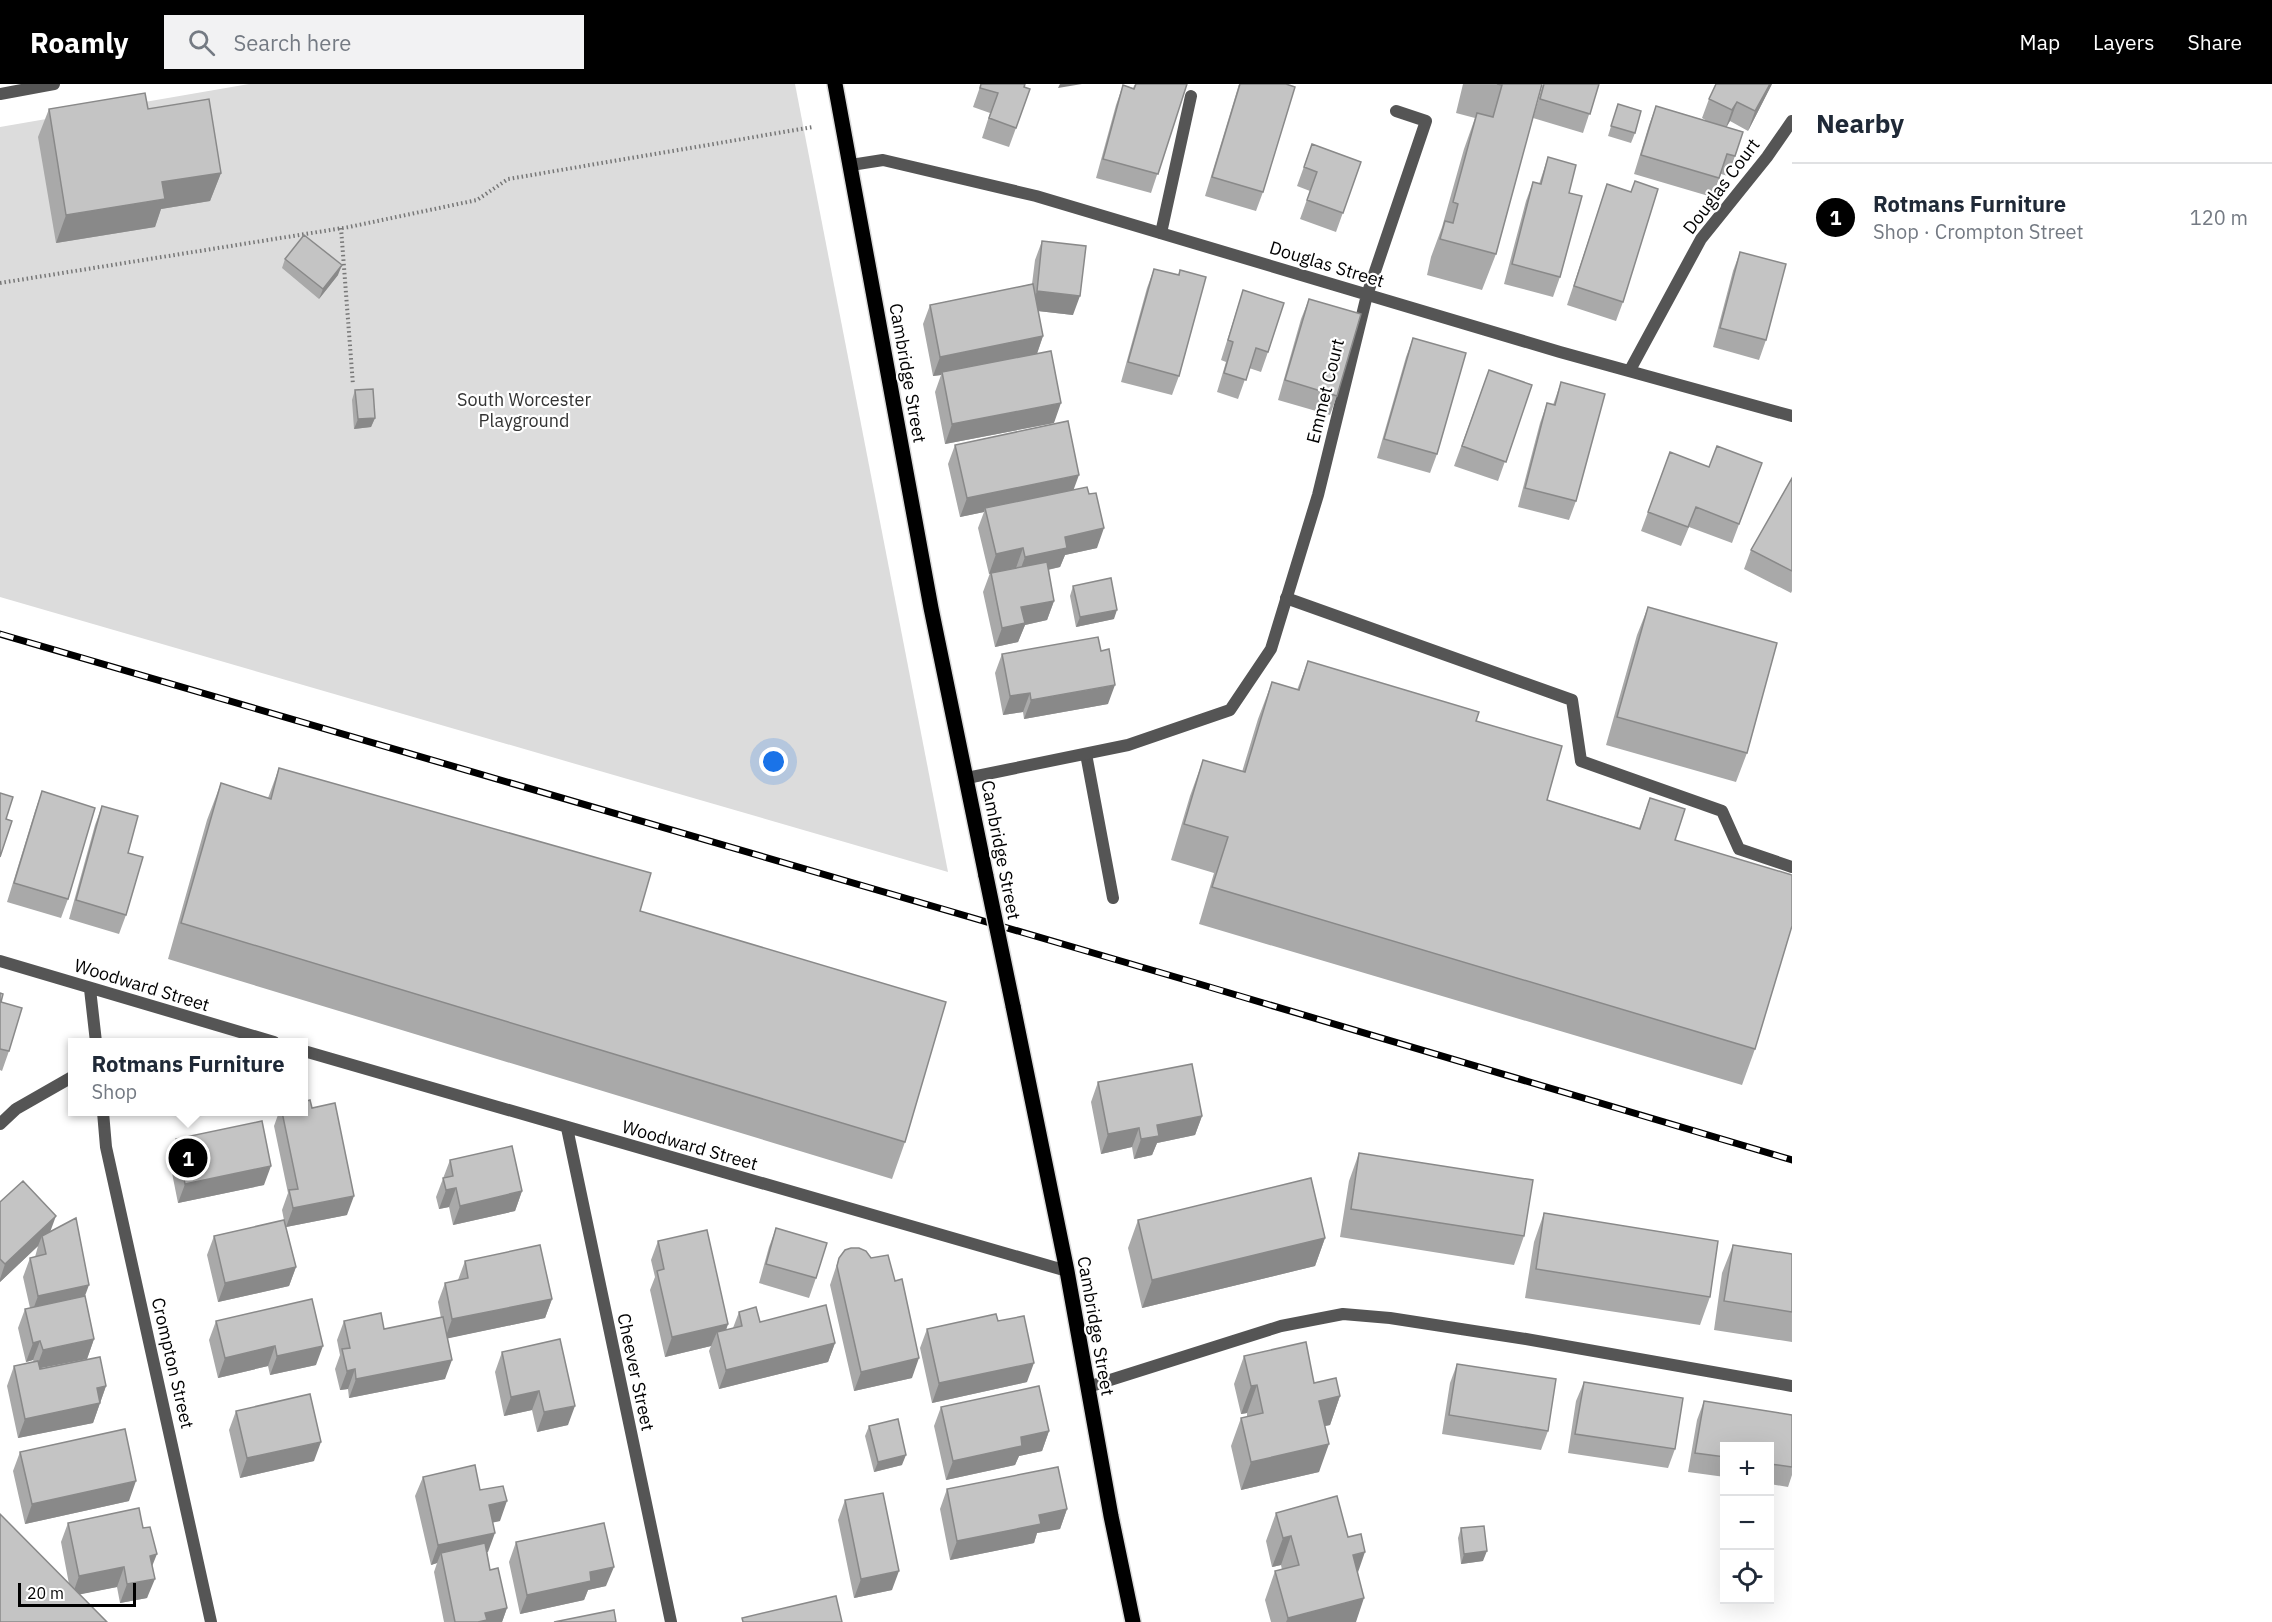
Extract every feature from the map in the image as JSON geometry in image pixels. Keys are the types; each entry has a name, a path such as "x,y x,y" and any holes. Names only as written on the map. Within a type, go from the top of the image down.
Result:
{"main road":[{"name":"Cambridge Street","path":"835,84 931,608 1067,1271 1111,1516 1133,1622"}],"street":[{"path":"0,94 54,84"},
{"path":"1161,233 1191,96"},
{"name":"Emmet Court","path":"967,778 1128,746 1230,710 1271,649 1318,495 1367,295 1426,122 1396,111"},
{"name":"Douglas Court","path":"1630,370 1701,239 1767,157 1792,121"},
{"name":"Douglas Street","path":"851,165 883,160 1036,196 1560,352 1792,416"},
{"path":"1286,598 1572,700 1581,761 1722,811 1739,849 1792,867"},
{"path":"1086,754 1113,898"},
{"name":"Woodward Street","path":"0,961 260,1038"},
{"path":"90,989 96,1038"},
{"name":"Woodward Street","path":"308,1052 1067,1271"},
{"path":"0,1124 16,1110 68,1079"},
{"name":"Crompton Street","path":"103,1116 106,1148 211,1622"},
{"name":"Cheever Street","path":"567,1128 671,1622"},
{"path":"1088,1387 1281,1326 1343,1314 1390,1318 1526,1339 1792,1386"}],"path":[{"path":"0,283 341,228 477,200 508,179 813,127"},
{"path":"341,228 353,385"}],"green space":[{"name":"South Worcester Playground","path":"249,84 795,84 948,872 0,597 0,127"}],"building":[{"path":"981,84 1025,84 1024,87 1030,89 1016,128 989,118 998,93 980,88"},
{"path":"1136,84 1187,84 1158,174 1103,159 1123,85 1134,89"},
{"path":"1240,84 1286,84 1295,87 1263,192 1212,177"},
{"path":"1497,84 1542,84 1496,254 1440,239 1445,221 1453,223 1458,204 1453,202 1477,113 1493,117 1502,85"},
{"path":"1544,84 1599,84 1590,114 1540,99"},
{"path":"1716,84 1770,84 1755,111 1737,102 1732,110 1709,99"},
{"path":"145,93 148,109 209,99 221,173 162,182 165,199 66,215 49,109"},
{"path":"1618,104 1641,111 1635,133 1611,126"},
{"path":"1656,106 1743,132 1735,156 1727,154 1719,178 1641,155"},
{"path":"1312,144 1361,162 1343,213 1307,200 1317,172 1304,167"},
{"path":"1548,157 1576,165 1569,193 1582,196 1560,277 1512,264 1533,182 1541,184"},
{"path":"1635,181 1658,189 1623,302 1574,286 1607,184 1631,192"},
{"path":"304,235 342,265 323,289 285,259"},
{"path":"1042,241 1086,246 1080,296 1037,291"},
{"path":"1740,252 1786,264 1766,340 1720,328"},
{"path":"1154,269 1179,275 1180,270 1206,277 1179,376 1128,362"},
{"path":"1033,284 1043,336 940,357 930,305"},
{"path":"1243,290 1284,303 1268,352 1256,348 1246,380 1224,373 1233,342 1228,340"},
{"path":"1309,299 1361,314 1337,396 1285,380"},
{"path":"1413,338 1466,353 1437,454 1384,439"},
{"path":"1051,351 1061,403 952,424 942,372"},
{"path":"1489,370 1532,385 1506,462 1462,446"},
{"path":"1561,382 1605,394 1576,501 1525,488 1547,403 1555,405"},
{"path":"373,389 375,418 358,419 355,390"},
{"path":"1068,421 1079,475 967,498 955,445"},
{"path":"1717,446 1762,463 1739,524 1696,507 1688,527 1648,512 1670,452 1709,467"},
{"path":"1792,478 1792,571 1751,550"},
{"path":"1087,487 1089,494 1096,493 1104,528 1065,537 1067,548 1025,557 1023,548 996,554 985,508"},
{"path":"1047,562 1054,601 1021,607 1025,623 1002,628 991,573"},
{"path":"1111,578 1117,610 1080,617 1073,586"},
{"path":"1648,607 1777,643 1747,753 1617,717"},
{"path":"1098,637 1101,651 1109,649 1115,685 1031,700 1030,693 1010,696 1002,654"},
{"path":"1308,661 1479,712 1476,721 1562,746 1547,800 1640,829 1650,798 1685,809 1675,840 1792,875 1792,926 1755,1049 1212,887 1228,837 1184,824 1203,760 1245,772 1272,682 1299,690"},
{"path":"279,768 651,873 640,911 946,1002 905,1142 181,923 221,783 271,799"},
{"path":"42,791 95,808 68,899 14,883"},
{"path":"0,793 13,797 6,819 12,821 0,857"},
{"path":"102,806 138,816 128,853 143,857 126,915 76,900"},
{"path":"0,993 3,994 1,1002 22,1008 9,1051 0,1049"},
{"path":"1192,1064 1202,1116 1157,1125 1159,1136 1141,1139 1139,1128 1108,1134 1098,1082"},
{"path":"310,1100 312,1108 335,1103 354,1196 293,1208 289,1190 298,1189 283,1116 308,1116 308,1101"},
{"path":"262,1121 271,1166 185,1184 176,1139"},
{"path":"512,1146 522,1191 460,1206 456,1188 446,1190 443,1178 453,1176 450,1160"},
{"path":"1359,1153 1533,1180 1524,1236 1351,1209"},
{"path":"1311,1178 1325,1238 1152,1280 1138,1220"},
{"path":"23,1181 56,1216 5,1264 0,1259 0,1202"},
{"path":"1544,1213 1718,1241 1710,1297 1536,1269"},
{"path":"76,1218 89,1285 38,1296 30,1258 46,1254 42,1236"},
{"path":"284,1220 296,1267 225,1283 214,1236"},
{"path":"776,1228 827,1243 816,1278 766,1264"},
{"path":"707,1230 728,1324 672,1337 657,1271 664,1269 658,1241"},
{"path":"540,1245 552,1299 452,1319 445,1283 468,1278 465,1261"},
{"path":"1733,1245 1792,1254 1792,1312 1724,1301"},
{"path":"851,1248 866,1251 871,1258 888,1255 895,1281 902,1279 919,1358 861,1372 837,1266 845,1250"},
{"path":"85,1296 94,1339 43,1350 40,1341 33,1343 25,1309"},
{"path":"312,1299 323,1346 277,1356 275,1346 225,1358 216,1321"},
{"path":"826,1305 835,1343 726,1370 717,1332 742,1326 739,1312 756,1307 760,1322"},
{"path":"381,1313 384,1329 443,1317 452,1360 356,1379 355,1369 347,1371 342,1349 350,1348 344,1321"},
{"path":"996,1314 998,1321 1024,1316 1034,1363 939,1383 927,1329"},
{"path":"560,1339 575,1406 544,1412 539,1391 511,1397 502,1352"},
{"path":"1306,1342 1314,1383 1336,1378 1340,1396 1319,1401 1329,1444 1251,1462 1241,1418 1263,1413 1257,1385 1251,1386 1244,1356"},
{"path":"100,1357 106,1386 97,1388 100,1403 25,1419 14,1366 38,1361 40,1369"},
{"path":"1457,1364 1556,1379 1548,1431 1449,1415"},
{"path":"1584,1382 1683,1398 1675,1449 1575,1434"},
{"path":"1039,1386 1049,1431 1021,1437 1022,1446 953,1461 941,1407"},
{"path":"310,1394 321,1442 247,1458 236,1411"},
{"path":"1704,1401 1792,1415 1792,1467 1774,1465 1774,1442 1720,1442 1720,1456 1695,1453"},
{"path":"898,1419 906,1455 878,1462 869,1426"},
{"path":"125,1429 136,1481 32,1504 20,1452"},
{"path":"475,1465 480,1490 503,1486 507,1501 489,1505 495,1533 438,1545 423,1477"},
{"path":"1058,1467 1067,1509 1039,1515 1041,1524 957,1541 947,1489"},
{"path":"883,1493 899,1571 861,1579 845,1500"},
{"path":"1337,1496 1348,1537 1361,1534 1365,1552 1353,1555 1364,1598 1288,1618 1275,1571 1299,1565 1291,1536 1283,1538 1276,1513"},
{"path":"139,1508 143,1528 150,1527 157,1554 150,1556 155,1579 127,1584 124,1567 79,1576 68,1523"},
{"path":"0,1514 107,1622 0,1622"},
{"path":"604,1523 614,1567 590,1572 591,1581 527,1595 516,1542"},
{"path":"1484,1526 1487,1551 1464,1554 1461,1528"},
{"path":"485,1543 490,1570 498,1568 507,1608 485,1613 487,1620 455,1622 441,1553"},
{"path":"836,1596 842,1622 743,1622 742,1618"},
{"path":"614,1610 616,1622 554,1622"}],"railway":[{"path":"0,634 1196,983 1792,1160"}],"place":[{"name":"Rotmans Furniture","path":"188,1158"}]}
